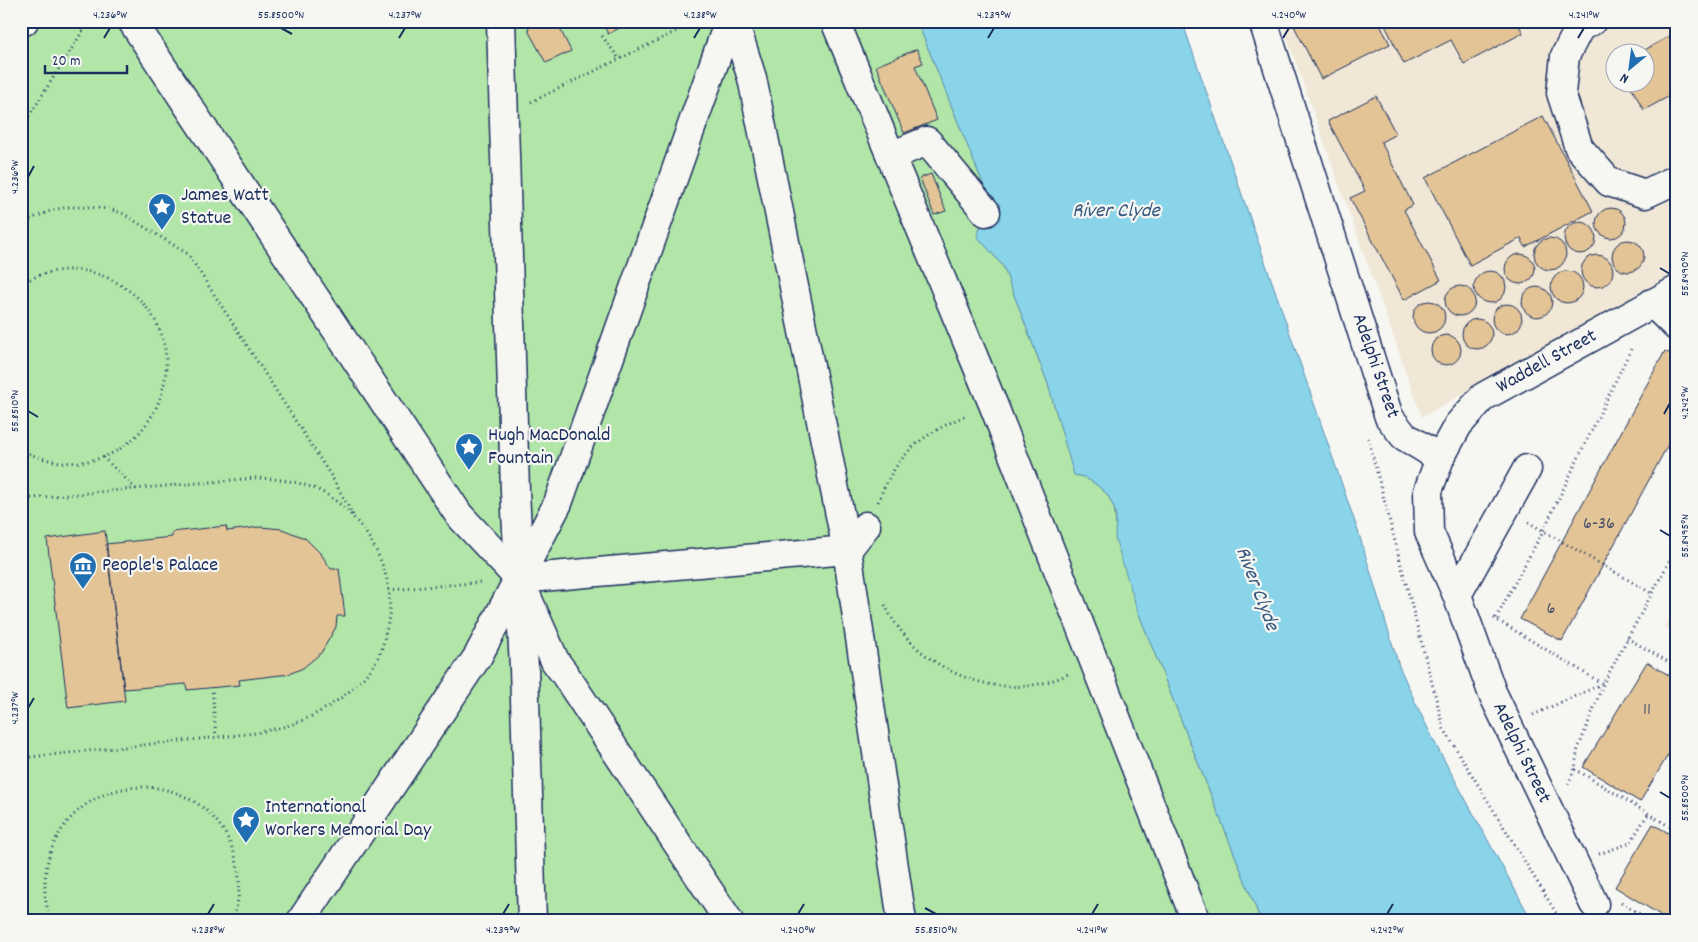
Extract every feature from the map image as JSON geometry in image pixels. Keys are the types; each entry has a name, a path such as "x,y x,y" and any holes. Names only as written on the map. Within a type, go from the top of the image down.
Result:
{"street":[{"path":"132,21 459,515 519,579 555,661 730,921"},
{"path":"501,21 514,481 524,668 532,921"},
{"path":"301,921 478,656 558,503 728,21"},
{"path":"734,21 752,78 847,550 902,921"},
{"path":"835,21 993,404 1196,921"},
{"name":"Adelphi Street","path":"1263,21 1389,417 1404,436 1440,458 1428,491 1429,532 1456,595 1492,692 1594,904"},
{"path":"1583,23 1565,56 1561,93 1579,148 1609,182 1646,194 1677,179"},
{"path":"891,156 927,141 986,212"},
{"name":"Waddell Street","path":"1440,458 1458,425 1483,397 1677,290"},
{"path":"1652,304 1677,327"},
{"path":"1456,595 1526,470"},
{"path":"519,579 847,550 871,517"}],"path":[{"path":"21,129 88,21"},
{"path":"504,116 685,28 705,21"},
{"path":"602,36 620,60"},
{"path":"21,223 53,210 70,207 109,209 122,213 188,254 328,471 377,552 385,572 390,608 382,647 370,670 345,695 310,717 292,724 256,733 21,758"},
{"path":"21,284 36,276 62,270 81,270 101,275 120,284 136,296 150,312 159,330 165,350 166,371 163,391 156,411 144,428 126,446 103,458 68,464 51,462 21,450"},
{"path":"1496,618 1543,531 1631,347"},
{"path":"871,517 884,486 904,456 929,434 973,412"},
{"path":"1366,430 1377,466 1444,729 1561,921"},
{"path":"103,458 136,489"},
{"path":"21,499 254,478 277,478 297,482 325,494 356,520"},
{"path":"1504,509 1651,593"},
{"path":"1549,810 1559,803 1575,769 1578,752 1603,684 1677,547"},
{"path":"389,590 519,579"},
{"path":"1456,595 1603,684"},
{"path":"882,598 888,612 902,633 924,654 943,668 964,678 984,683 1030,685 1065,676 1095,660"},
{"path":"21,638 24,655 24,685 21,697"},
{"path":"1627,638 1677,667"},
{"path":"1508,726 1603,684"},
{"path":"212,687 216,737"},
{"path":"1575,769 1677,831"},
{"path":"52,921 45,894 45,868 53,844 66,822 84,805 106,793 131,787 156,787 174,792 194,801 219,824 233,850 239,878 238,898 231,921"},
{"path":"1574,862 1630,843 1648,814"},
{"path":"1594,904 1611,897 1652,921"}],"shaded area":[{"path":"1281,21 1677,21 1677,272 1422,417"},
{"path":"1677,605 1677,635 1664,627"}],"green space":[{"path":"21,21 917,21 990,201 977,236 1003,266 1048,384 1074,474 1084,477 1097,485 1107,494 1114,507 1116,527 1137,609 1261,921 21,921"}],"water":[{"name":"River Clyde","path":"917,21 1182,21 1358,531 1399,666 1437,747 1532,921 1261,921 1137,609 1115,538 1116,517 1114,507 1107,494 1097,485 1084,477 1074,475 1048,384 1003,266 977,236 990,201"}],"building":[{"path":"528,21 556,21 571,51 546,63 529,32"},
{"path":"602,21 633,21 608,34"},
{"path":"1378,21 1390,44 1321,79 1292,22"},
{"path":"1383,21 1517,21 1523,33 1464,64 1451,40 1404,64"},
{"path":"1677,32 1677,92 1644,110 1634,92 1656,92 1656,44"},
{"path":"917,49 923,63 915,66 937,120 904,133 876,66"},
{"path":"1376,96 1396,134 1381,142 1413,205 1404,210 1441,280 1404,300 1350,198 1365,191 1328,121"},
{"path":"1543,116 1593,211 1525,247 1521,238 1470,265 1425,178"},
{"path":"931,174 946,211 934,215 920,178"},
{"path":"1611,208 1622,212 1626,223 1622,234 1611,238 1600,234 1596,223 1600,212"},
{"path":"1580,222 1591,227 1596,238 1591,249 1580,254 1569,249 1564,238 1569,227"},
{"path":"1550,238 1561,243 1566,254 1561,265 1550,270 1539,265 1534,254 1539,243"},
{"path":"1628,240 1639,245 1644,256 1639,267 1628,272 1617,267 1612,256 1617,245"},
{"path":"1520,254 1531,258 1535,269 1531,280 1520,284 1509,280 1505,269 1509,258"},
{"path":"1597,255 1608,260 1613,271 1608,282 1597,287 1586,282 1581,271 1586,260"},
{"path":"1490,271 1501,276 1506,287 1501,298 1490,303 1479,298 1474,287 1479,276"},
{"path":"1567,271 1578,276 1583,287 1578,298 1567,303 1556,298 1551,287 1556,276"},
{"path":"1460,286 1471,290 1475,301 1471,312 1460,316 1449,312 1445,301 1449,290"},
{"path":"1537,287 1548,291 1552,302 1548,313 1537,317 1526,313 1522,302 1526,291"},
{"path":"1429,301 1440,306 1445,317 1440,328 1429,333 1418,328 1413,317 1418,306"},
{"path":"1507,304 1518,308 1522,319 1518,330 1507,334 1496,330 1492,319 1496,308"},
{"path":"1477,319 1488,323 1492,334 1488,345 1477,349 1466,345 1462,334 1466,323"},
{"path":"1446,335 1457,339 1461,350 1457,361 1446,365 1435,361 1431,350 1435,339"},
{"path":"1665,351 1677,357 1677,428 1562,641 1520,619"},
{"path":"226,526 227,531 260,527 282,529 305,538 321,554 331,569 339,569 345,616 337,616 336,627 321,653 303,668 289,674 239,680 240,685 187,690 186,684 124,689 106,544 172,537 172,532"},
{"name":"People's Palace","path":"105,531 125,701 68,708 47,539"},
{"path":"1647,662 1677,680 1677,740 1640,802 1583,767"},
{"path":"1653,824 1677,838 1677,921 1670,921 1615,887"}],"place":[{"name":"James Watt Statue","path":"162,231"},
{"name":"Hugh MacDonald Fountain","path":"469,471"},
{"name":"People's Palace","path":"83,590"},
{"name":"International Workers Memorial Day","path":"246,844"}]}
